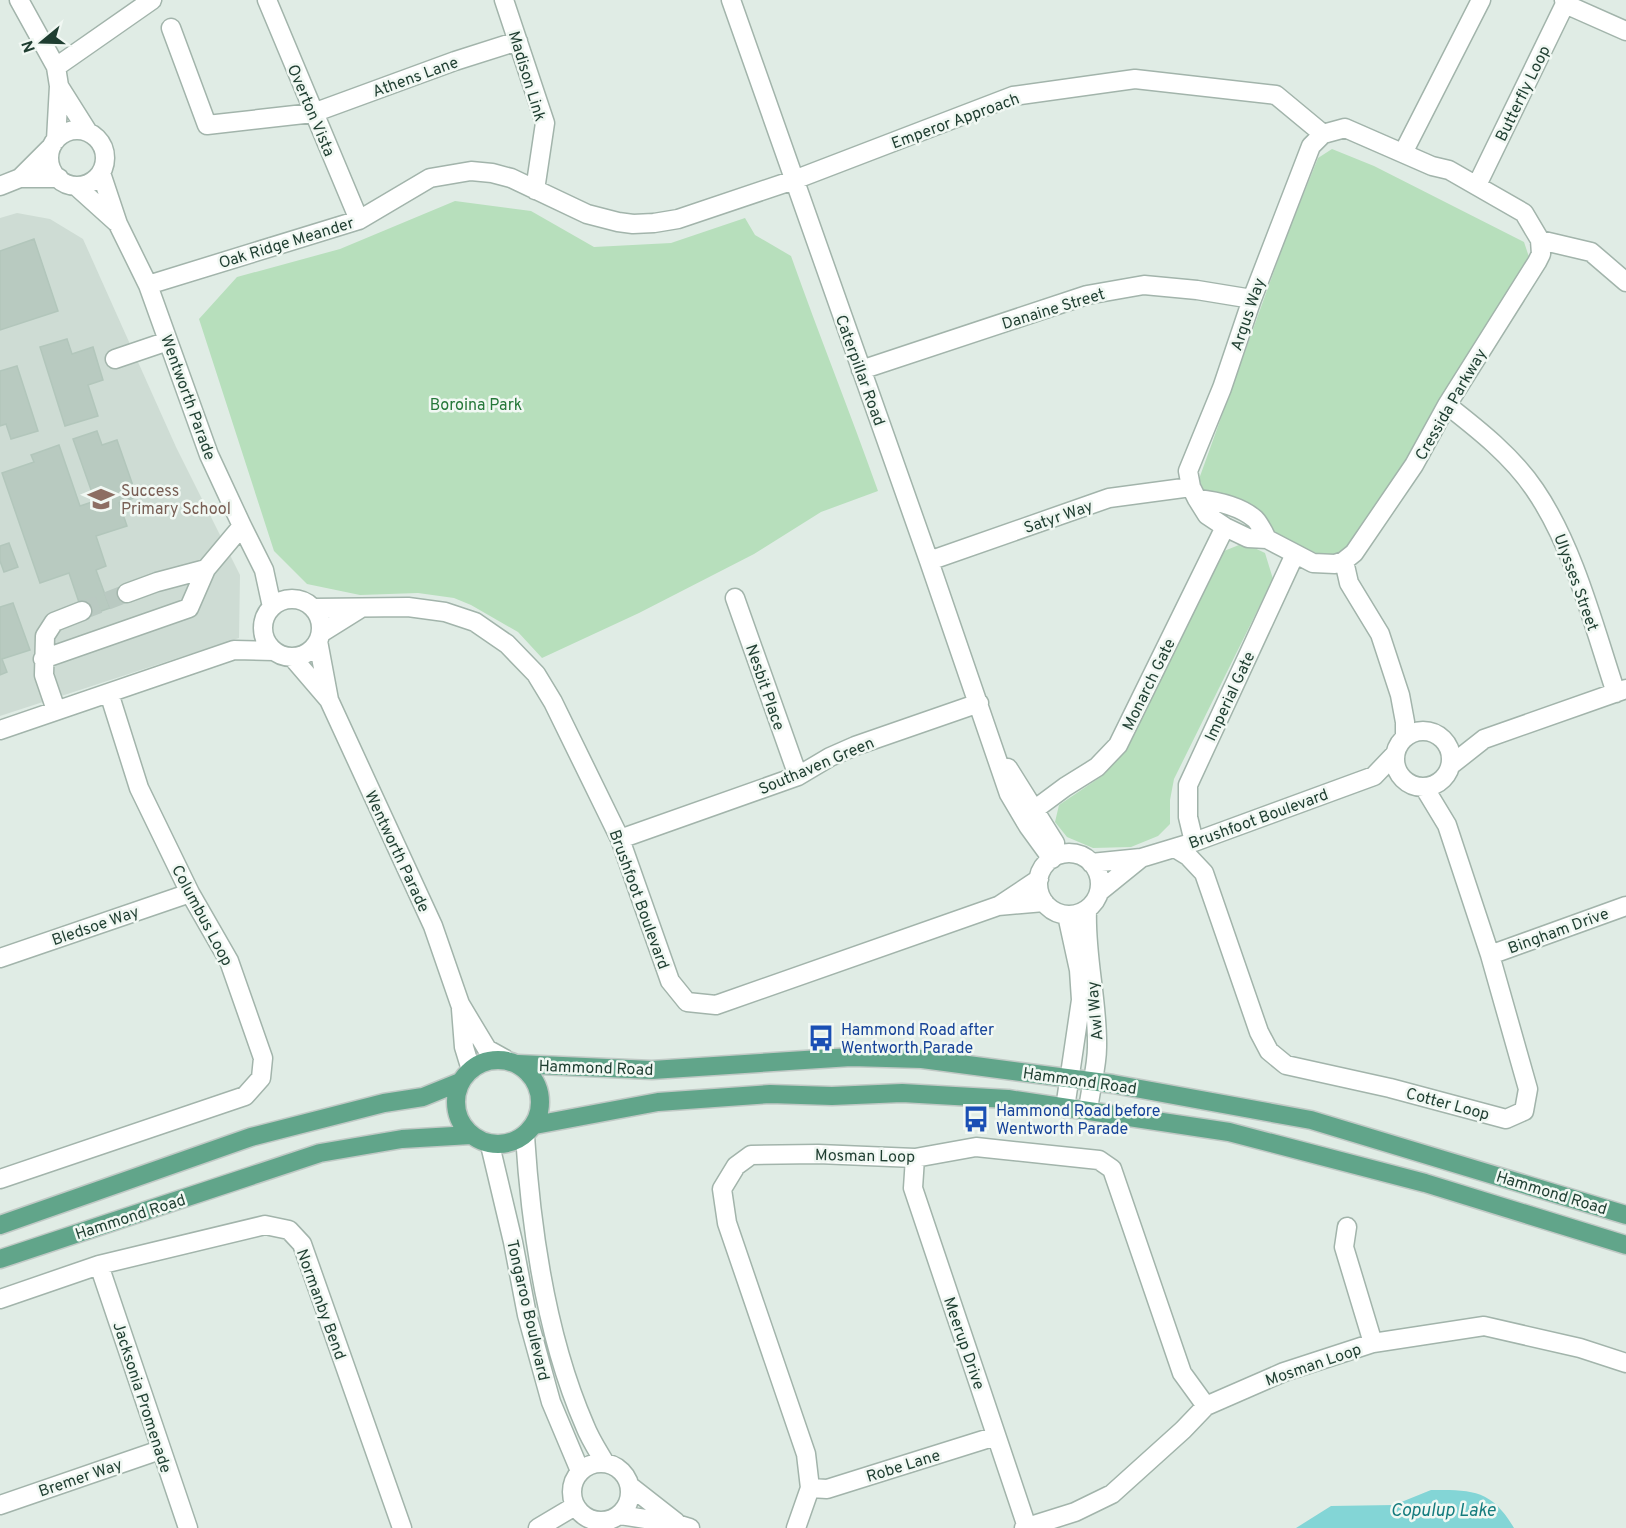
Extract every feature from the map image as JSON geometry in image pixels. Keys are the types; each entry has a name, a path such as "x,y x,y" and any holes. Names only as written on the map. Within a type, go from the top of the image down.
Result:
{"main road":[{"name":"Hammond Road","path":"0,1225 251,1137 384,1104 423,1097 485,1063 512,1062 652,1070 851,1057 922,1059 1069,1078 1311,1120 1626,1215"},
{"name":"Hammond Road","path":"512,1062 533,1077 540,1090 541,1106 530,1131"},
{"path":"465,1076 455,1099 457,1116 471,1135"},
{"name":"Hammond Road","path":"0,1259 320,1153 402,1139 471,1135 490,1144 512,1143 530,1131 658,1102 770,1094 832,1096 902,1093 1008,1099 1229,1132 1425,1183 1626,1245"}],"street":[{"path":"19,0 56,67 59,86 54,143 50,163 53,171 59,178 76,186 94,180 101,172 105,154 96,137 88,132 69,131 54,143 20,178"},
{"path":"56,67 152,0"},
{"name":"Overton Vista","path":"267,0 358,220"},
{"name":"Madison Link","path":"504,0 545,123 536,189"},
{"name":"Caterpillar Road","path":"731,0 1009,794 1028,826 1052,859"},
{"path":"1403,153 1481,0"},
{"path":"1564,2 1626,31"},
{"name":"Butterfly Loop","path":"1477,185 1564,2"},
{"name":"Athens Lane","path":"171,28 207,125 313,114 455,61 518,41"},
{"name":"Emperor Approach","path":"794,180 1013,96 1135,79 1276,95 1323,134"},
{"path":"59,86 88,132"},
{"path":"1323,134 1345,128 1432,166 1449,170 1524,213 1536,232"},
{"name":"Argus Way","path":"1194,493 1188,471 1222,388 1251,299 1311,146 1323,134"},
{"path":"1432,166 1449,182 1536,232 1591,252 1626,282"},
{"name":"Oak Ridge Meander","path":"148,285 358,220 430,178 471,171 511,178 587,214 633,224 678,219 794,180"},
{"name":"Wentworth Parade","path":"101,172 118,224 148,285 209,455 264,570 273,607"},
{"path":"0,186 20,178 59,178"},
{"name":"Wentworth Parade","path":"76,186 118,224"},
{"name":"Cressida Parkway","path":"1344,561 1353,554 1414,465 1447,405 1537,262 1541,254 1536,232"},
{"name":"Danaine Street","path":"861,370 1087,295 1144,285 1197,290 1251,299"},
{"path":"116,358 168,340"},
{"name":"Ulysses Street","path":"1447,405 1492,440 1535,489 1564,540 1621,691"},
{"path":"1194,493 1207,515 1248,538 1268,539 1312,563 1335,564 1344,561 1349,583 1380,634 1400,695 1405,737"},
{"path":"1194,493 1247,514 1256,520 1268,539"},
{"name":"Satyr Way","path":"929,561 1109,498 1194,493"},
{"path":"43,659 189,608 206,569 242,526"},
{"name":"Monarch Gate","path":"1034,810 1097,767 1118,746 1225,527"},
{"name":"Imperial Gate","path":"1194,842 1188,817 1188,785 1295,554"},
{"path":"127,593 157,582 206,569"},
{"name":"Wentworth Parade","path":"264,570 292,599"},
{"name":"Nesbit Place","path":"735,598 798,776"},
{"path":"320,637 318,615 313,608 307,603 292,599 273,607 263,626 268,644 274,651 282,656 292,657 308,653 320,637 363,607"},
{"name":"Brushfoot Boulevard","path":"313,608 408,607 445,612 475,622 507,644 536,674 553,702 620,839 670,981 687,1002 716,1005 998,906 1039,879"},
{"path":"56,710 44,675 45,636 54,622 82,611"},
{"path":"234,650 263,626"},
{"name":"Wentworth Parade","path":"320,637 329,700"},
{"path":"0,730 234,650 274,651"},
{"name":"Wentworth Parade","path":"292,657 329,700 433,926 460,1004 487,1049 512,1062"},
{"path":"1374,776 1407,782 1424,788 1431,786 1484,739 1621,691"},
{"name":"Columbus Loop","path":"0,1179 244,1096 261,1078 263,1058 229,961 190,893 139,788 109,693"},
{"path":"1400,695 1450,750 1447,773"},
{"name":"Southaven Green","path":"620,839 798,776 855,746 979,703"},
{"path":"1407,782 1397,770 1395,754 1405,737 1412,733 1484,739"},
{"name":"Caterpillar Road","path":"992,740 1053,841 1073,854"},
{"name":"Brushfoot Boulevard","path":"1091,863 1141,858 1194,842 1374,776 1395,754"},
{"name":"Cotter Loop","path":"1447,773 1447,825"},
{"name":"Cotter Loop","path":"1175,848 1188,856 1204,873 1259,1032 1269,1051 1286,1065 1390,1088 1506,1119 1524,1111 1528,1089 1490,955 1447,825 1424,788"},
{"name":"Cotter Loop","path":"1204,873 1210,841 1216,834"},
{"path":"1065,854 1073,854 1091,863 1099,876 1099,892 1097,899 1087,910 1067,915 1050,909 1044,902 1039,888 1039,879 1046,864 1052,859 1065,854"},
{"name":"Brushfoot Boulevard","path":"1099,892 1141,858"},
{"name":"Bledsoe Way","path":"0,958 190,893"},
{"name":"Brushfoot Boulevard","path":"998,906 1044,902"},
{"name":"Bingham Drive","path":"1490,955 1626,906"},
{"name":"Awl Way","path":"1087,910 1086,938 1094,993 1097,1049 1088,1111"},
{"name":"Awl Way","path":"1065,1108 1081,1000 1079,970 1067,915"},
{"name":"Wentworth Parade","path":"460,1004 465,1076"},
{"name":"Tongaroo Boulevard","path":"530,1131 529,1201 543,1281 562,1362 585,1427 605,1462"},
{"name":"Tongaroo Boulevard","path":"490,1144 527,1315 551,1402 579,1472"},
{"name":"Mosman Loop","path":"810,1488 806,1454 726,1223 722,1189 736,1166 752,1155 818,1154 915,1158 976,1147 1099,1160 1113,1169 1182,1373 1206,1406"},
{"name":"Meerup Drive","path":"915,1158 913,1188 1025,1527"},
{"name":"Normanby Bend","path":"0,1299 99,1265 265,1225 289,1230 302,1244 402,1528"},
{"path":"1347,1227 1344,1247 1373,1343"},
{"name":"Jacksonia Promenade","path":"99,1265 188,1528"},
{"name":"Mosman Loop","path":"1025,1527 1075,1512 1112,1494 1183,1430 1206,1406 1284,1372 1373,1343 1484,1326 1580,1348 1626,1363"},
{"name":"Robe Lane","path":"810,1488 827,1489 996,1436"},
{"name":"Bremer Way","path":"0,1504 160,1450"},
{"path":"630,1486 629,1502 620,1515 604,1522 587,1518 574,1506 572,1488 579,1472 595,1463 605,1462 621,1470 630,1486 684,1526"},
{"path":"796,1528 810,1488"},
{"path":"538,1528 574,1506"},
{"path":"620,1515 684,1526"}],"shaded area":[{"name":"Success Primary School","path":"17,213 50,219 83,239 176,447 240,575 239,638 0,716 0,218"}],"green space":[{"path":"1332,149 1374,166 1524,242 1529,257 1477,348 1366,526 1341,555 1329,559 1209,503 1199,479 1287,235 1318,158"},
{"name":"Boroina Park","path":"455,201 531,211 594,247 671,243 745,218 755,235 791,256 878,491 821,512 754,554 639,613 542,658 518,632 454,598 418,593 360,595 307,584 274,551 199,319 237,277 340,249"},
{"path":"1244,543 1265,553 1273,579 1174,779 1170,800 1170,824 1158,836 1131,847 1093,848 1067,837 1055,822 1059,805 1102,776 1122,753 1224,551"}],"water":[{"name":"Copulup Lake","path":"1431,1490 1458,1490 1479,1494 1497,1506 1514,1528 1296,1528 1331,1506 1394,1505"}],"building":[{"path":"34,239 58,311 0,330 0,251"},
{"path":"67,339 72,354 93,347 103,380 88,385 98,416 65,426 40,347"},
{"path":"17,366 38,431 11,439 6,424 0,426 0,371"},
{"path":"97,431 102,445 117,440 137,497 119,503 127,526 96,536 106,566 96,570 110,608 84,617 69,573 40,583 2,473 34,462 31,455 59,445 80,506 95,501 73,439"},
{"path":"9,543 18,567 4,572 0,561 0,546"},
{"path":"13,603 30,650 2,659 7,672 0,675 0,607"}],"tunnel":[{"path":"82,611 127,593"}],"place":[{"name":"Success Primary School","path":"101,499"},
{"name":"Hammond Road after Wentworth Parade","path":"821,1038"},
{"name":"Hammond Road before Wentworth Parade","path":"976,1119"}]}
